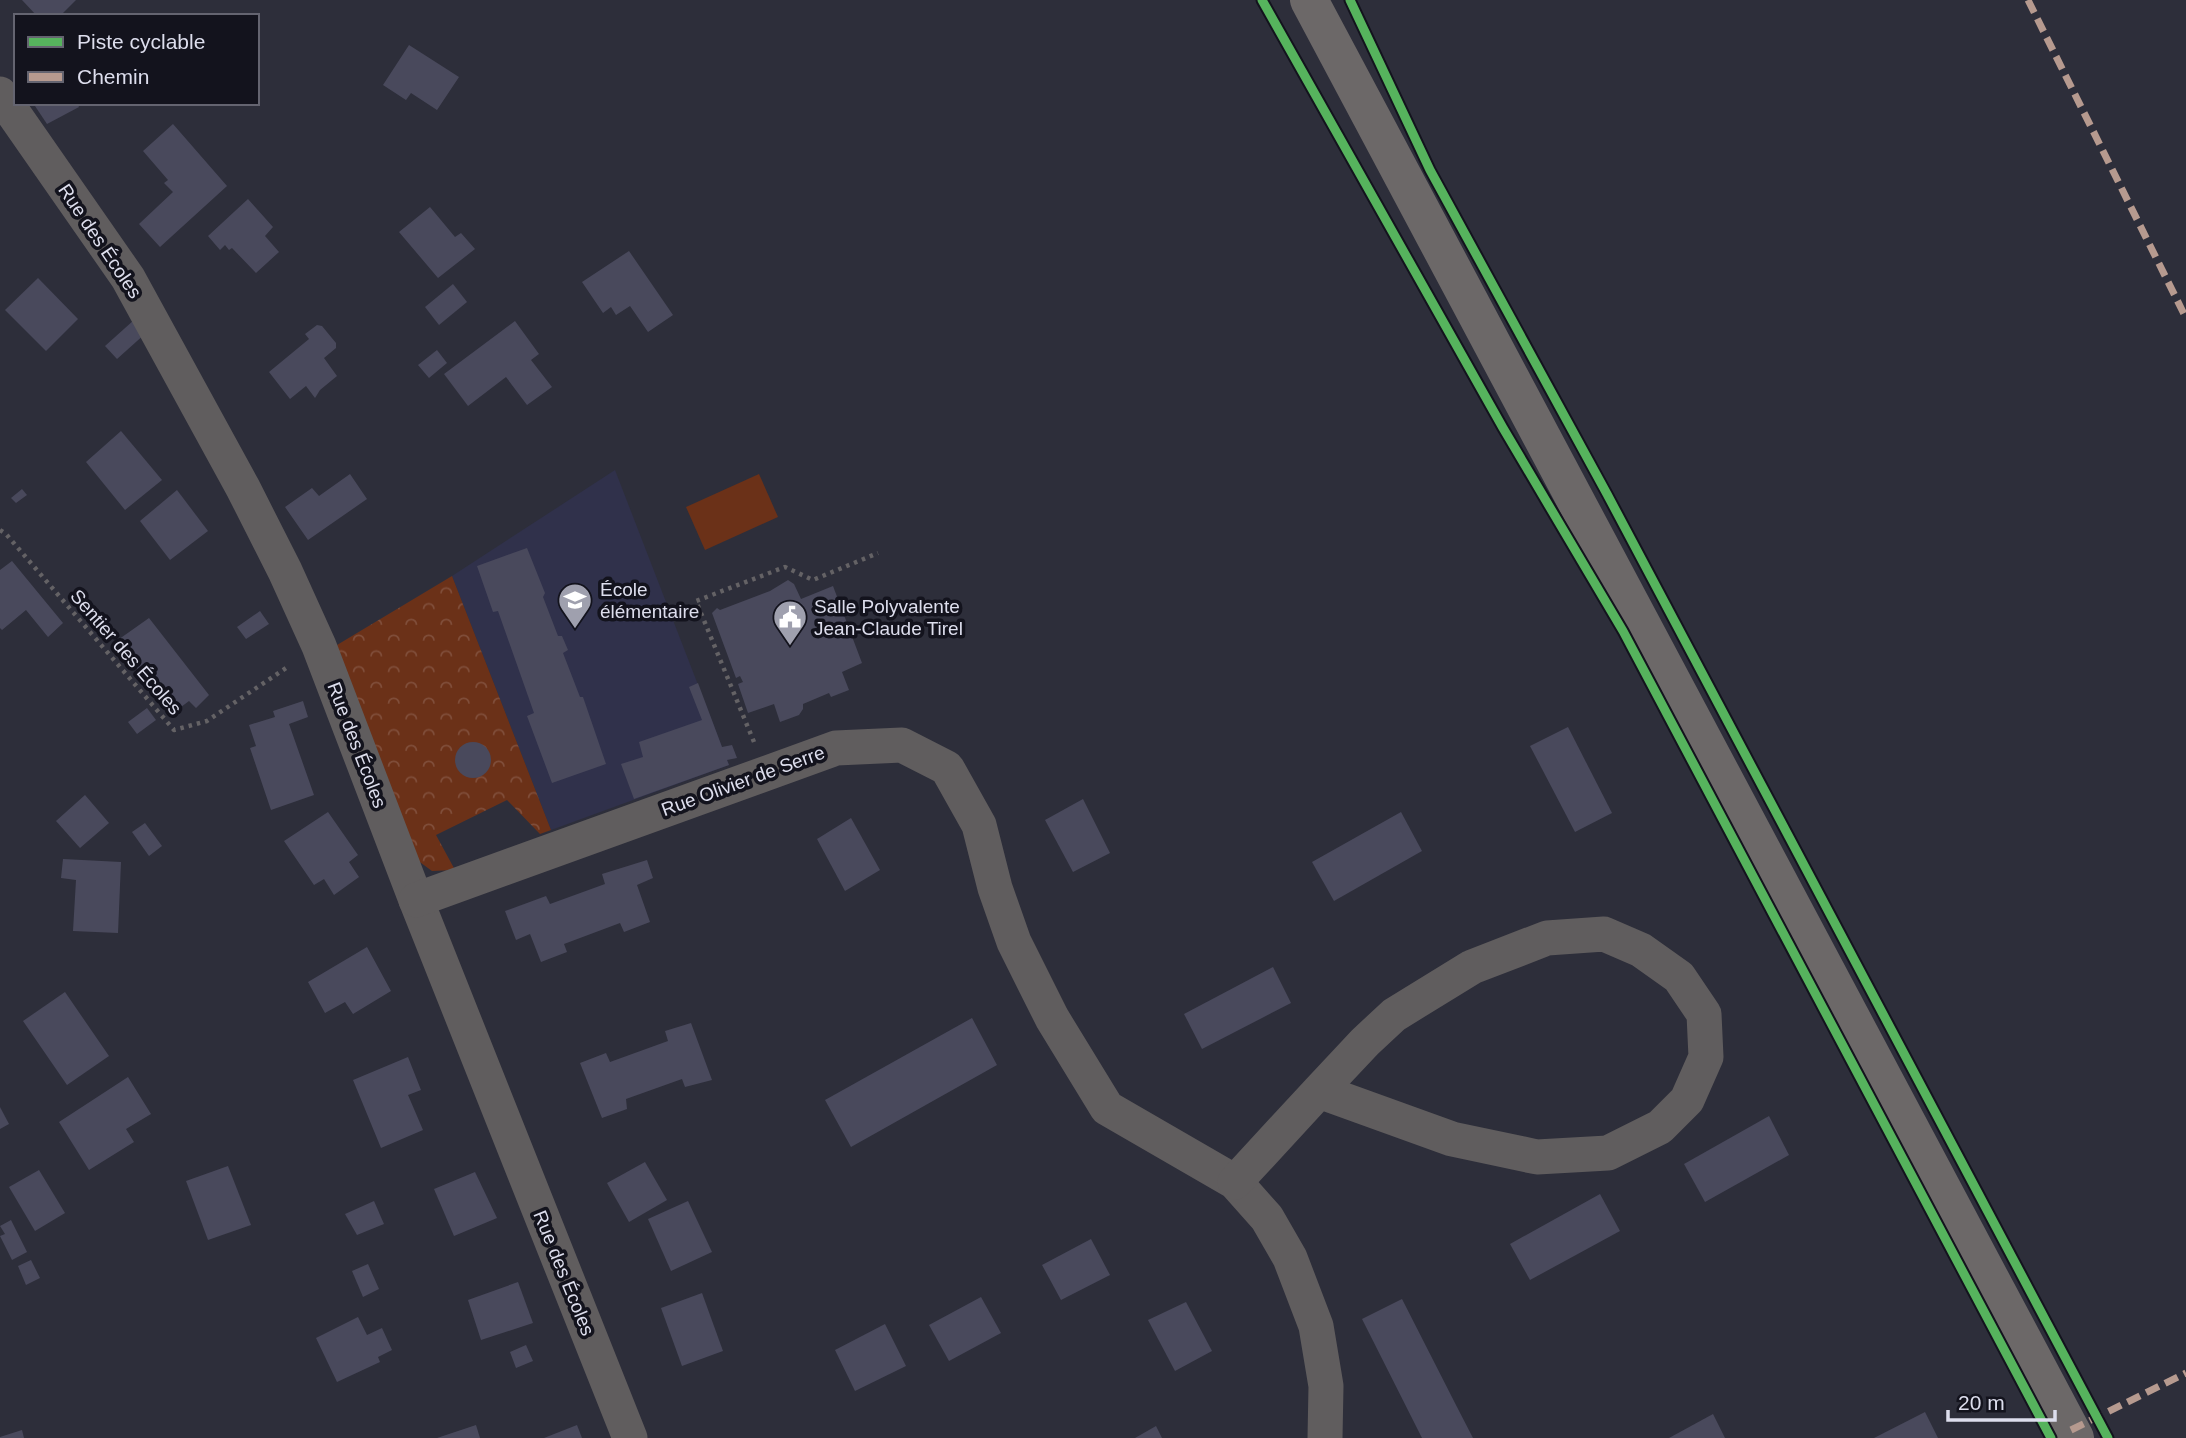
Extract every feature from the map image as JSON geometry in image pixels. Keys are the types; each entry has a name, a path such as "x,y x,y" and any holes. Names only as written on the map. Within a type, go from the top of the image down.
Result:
{"main road":[{"path":"1309,0 2075,1438"}],"street":[{"name":"Rue des Écoles","path":"0,94 128,278 243,488 285,571 319,646 415,900 630,1438"},
{"name":"Rue Olivier de Serre","path":"415,900 836,748 902,745 947,768 979,825 995,888 1014,942 1052,1018 1107,1108 1235,1182 1267,1218 1290,1258 1316,1326 1326,1386 1325,1438"},
{"path":"1235,1182 1319,1091 1365,1042 1394,1015 1472,967 1547,938 1604,934 1641,950 1679,976 1704,1014 1706,1058 1687,1100 1660,1128 1608,1153 1537,1157 1525,1155 1452,1139 1319,1091"}],"path":[{"path":"766,772 696,601 785,567 813,580 878,553"}],"shaded area":[{"name":"École élémentaire","path":"615,470 729,765 551,830 452,576"}],"green space":[{"path":"759,474 778,517 705,550 686,507"},
{"path":"452,576 551,830 540,834 507,800 436,835 455,870 432,871 413,857 337,645"}],"building":[{"path":"22,0 76,0 62,14 35,14"},
{"path":"409,45 459,77 437,110 411,93 406,100 383,85"},
{"path":"34,105 78,105 79,107 47,124"},
{"path":"173,124 227,186 160,247 139,224 173,192 164,183 168,180 143,151"},
{"path":"248,199 273,227 265,236 279,252 256,273 232,248 229,250 225,245 220,250 208,236"},
{"path":"430,207 455,237 461,233 475,249 438,278 399,232"},
{"path":"629,251 673,315 648,332 630,306 616,315 611,307 603,313 582,282"},
{"path":"38,278 78,319 46,351 5,310"},
{"path":"453,284 467,302 439,325 425,307"},
{"path":"134,320 146,333 117,359 105,346"},
{"path":"515,321 539,354 531,360 552,387 527,405 506,377 468,406 444,374"},
{"path":"317,325 322,326 336,343 336,348 324,358 337,376 320,390 315,398 306,386 290,399 269,372 309,339 305,334"},
{"path":"437,350 447,363 429,378 418,365"},
{"path":"121,431 162,480 125,510 86,462"},
{"path":"350,474 367,499 308,540 285,507 312,488 319,496"},
{"path":"22,489 27,495 16,503 11,498"},
{"path":"177,490 208,531 170,560 140,521"},
{"path":"527,548 558,636 562,636 568,650 563,653 580,697 583,697 606,764 552,783 527,716 534,713 498,611 493,612 477,566"},
{"path":"12,561 63,623 48,637 26,610 2,630 0,628 0,570"},
{"name":"Salle Polyvalente Jean-Claude Tirel","path":"788,580 794,584 801,599 833,586 862,663 842,672 849,690 831,697 829,693 803,704 799,715 780,722 774,704 748,713 738,684 743,682 740,676 736,678 712,613 717,608 720,610 770,591"},
{"path":"260,611 269,624 246,639 237,627"},
{"path":"149,618 209,695 196,708 189,701 173,713 115,642"},
{"path":"698,683 722,747 732,745 737,758 727,760 729,765 634,799 621,764 643,757 639,742 702,720 689,687"},
{"path":"303,701 308,717 289,724 314,795 271,810 250,748 256,746 249,725 275,717 273,711"},
{"path":"147,708 156,720 137,734 128,722"},
{"path":"1568,727 1612,813 1575,832 1530,746"},
{"path":"473,742 485,748 491,760 485,772 473,778 461,772 455,760 461,748"},
{"path":"85,795 109,823 80,848 56,821"},
{"path":"1083,799 1110,853 1073,872 1045,820"},
{"path":"328,812 358,855 349,862 359,877 334,895 324,879 314,885 284,841"},
{"path":"1401,812 1422,851 1334,901 1312,862"},
{"path":"851,818 880,870 845,891 817,839"},
{"path":"145,823 162,846 149,856 132,832"},
{"path":"63,859 121,862 118,933 73,931 76,880 61,878"},
{"path":"647,860 653,878 637,885 650,922 624,932 620,923 564,944 567,952 541,962 530,934 516,940 505,911 546,896 550,904 605,884 602,874"},
{"path":"367,947 391,991 353,1014 345,1002 325,1013 308,982"},
{"path":"1273,967 1291,1003 1202,1049 1184,1014"},
{"path":"65,992 109,1056 67,1085 23,1021"},
{"path":"972,1018 997,1065 851,1147 825,1100"},
{"path":"691,1023 712,1080 685,1087 682,1079 626,1099 627,1109 602,1118 580,1063 606,1053 610,1062 668,1041 665,1031"},
{"path":"408,1057 421,1090 408,1095 423,1130 381,1148 353,1080"},
{"path":"128,1077 151,1114 126,1129 134,1142 89,1170 59,1122"},
{"path":"0,1107 9,1124 0,1129"},
{"path":"1769,1116 1789,1155 1705,1202 1684,1164"},
{"path":"645,1162 667,1200 629,1222 607,1183"},
{"path":"228,1166 251,1225 208,1240 186,1181"},
{"path":"39,1170 65,1213 35,1231 9,1187"},
{"path":"475,1172 497,1218 454,1236 434,1189"},
{"path":"1600,1194 1620,1231 1530,1280 1510,1244"},
{"path":"374,1201 384,1224 357,1235 345,1214"},
{"path":"688,1201 712,1252 671,1271 648,1219"},
{"path":"11,1220 27,1252 12,1260 0,1236 5,1234 0,1226"},
{"path":"1091,1239 1110,1275 1061,1300 1042,1265"},
{"path":"31,1260 40,1278 26,1285 18,1266"},
{"path":"368,1264 379,1289 363,1297 352,1271"},
{"path":"518,1282 533,1323 481,1340 468,1300"},
{"path":"702,1293 723,1351 682,1366 661,1308"},
{"path":"981,1297 1001,1333 949,1361 929,1325"},
{"path":"1402,1299 1473,1438 1422,1438 1362,1319"},
{"path":"1186,1302 1212,1351 1175,1371 1148,1320"},
{"path":"358,1317 367,1335 382,1328 392,1350 378,1357 380,1362 337,1382 316,1338"},
{"path":"885,1324 906,1366 855,1391 835,1350"},
{"path":"526,1345 533,1361 516,1368 510,1352"},
{"path":"1925,1412 1938,1438 1874,1438"},
{"path":"1713,1414 1725,1438 1669,1438"},
{"path":"476,1425 480,1438 437,1438"},
{"path":"577,1425 582,1438 544,1438"},
{"path":"1156,1426 1162,1438 1135,1438"},
{"path":"22,1430 24,1438 0,1438 0,1437"}],"marked path":[{"path":"2028,0 2186,318"},
{"path":"2071,1430 2186,1373"}],"cycle path":[{"path":"1262,0 1503,428 1623,631 2051,1438"},
{"path":"1350,0 1430,170 1607,494 2108,1438"}],"place":[{"name":"École élémentaire","path":"575,630"},
{"name":"Salle Polyvalente Jean-Claude Tirel","path":"790,647"}]}
